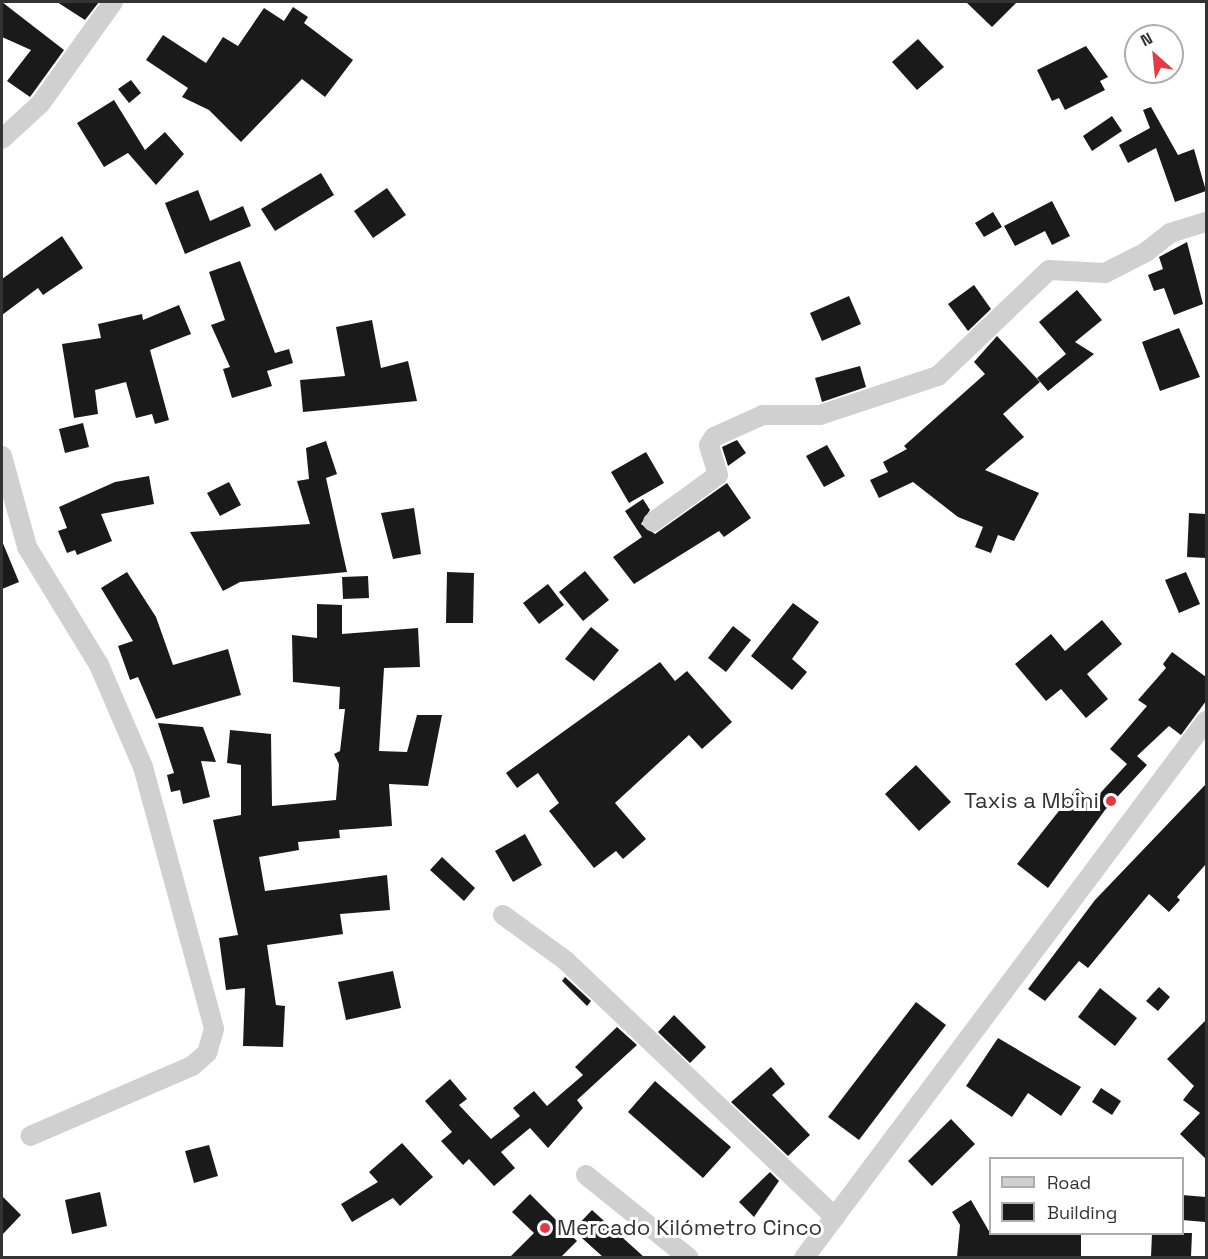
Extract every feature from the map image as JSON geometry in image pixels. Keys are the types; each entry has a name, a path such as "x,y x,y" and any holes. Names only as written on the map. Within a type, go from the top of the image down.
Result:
{"street":[{"path":"2,139 41,104 113,2"},
{"path":"653,522 718,475 709,445 714,437 763,415 820,415 938,376 1049,270 1057,266 1105,273 1146,252 1170,233 1206,222"},
{"path":"2,456 27,547 99,665 143,767 214,1029 207,1053 192,1066 30,1136"},
{"path":"804,1257 1206,721"},
{"path":"503,915 565,960 835,1217"},
{"path":"586,1175 689,1257"}],"building":[{"path":"2,2 64,50 30,97 7,81 31,50 2,37"},
{"path":"57,2 99,2 85,20"},
{"path":"966,2 1017,2 992,27"},
{"path":"293,7 308,17 304,23 353,60 325,97 302,79 241,142 209,110 182,97 188,88 146,60 163,35 206,63 223,37 238,46 264,8 284,21"},
{"path":"918,39 944,67 917,90 892,62"},
{"path":"1086,46 1108,77 1100,81 1105,90 1065,110 1059,98 1052,101 1037,70"},
{"path":"131,80 141,93 129,103 118,89"},
{"path":"114,100 145,150 165,132 184,154 156,185 128,153 104,167 77,123"},
{"path":"1151,107 1178,155 1194,149 1206,191 1175,202 1156,148 1128,163 1119,145 1150,128 1143,110"},
{"path":"1112,116 1122,131 1092,151 1083,136"},
{"path":"321,173 334,195 275,231 261,209"},
{"path":"387,188 406,215 373,238 354,211"},
{"path":"198,190 210,221 243,206 251,226 185,254 165,203"},
{"path":"1052,201 1070,236 1052,245 1045,231 1015,246 1004,226"},
{"path":"993,212 1002,227 984,237 975,223"},
{"path":"62,236 83,268 43,295 38,288 2,315 2,279"},
{"path":"1187,242 1203,304 1174,315 1164,288 1154,291 1148,275 1163,269 1159,257"},
{"path":"240,261 275,353 289,349 293,363 267,371 272,386 232,398 223,369 230,367 211,325 225,320 209,272"},
{"path":"974,285 991,309 968,331 948,304"},
{"path":"1077,290 1102,320 1075,342 1094,354 1048,391 1037,378 1066,354 1039,322"},
{"path":"849,296 861,324 822,341 810,313"},
{"path":"179,305 191,334 150,350 169,420 155,424 152,414 136,418 126,382 95,390 98,414 74,418 62,344 101,338 98,324 142,314 143,320"},
{"path":"372,320 381,368 408,361 417,401 303,412 300,380 345,376 336,327"},
{"path":"1179,328 1200,377 1160,391 1142,342"},
{"path":"997,336 1040,382 1003,414 1024,437 985,470 1039,493 1014,541 998,535 991,553 975,547 983,527 958,517 913,482 879,498 870,480 888,472 883,462 907,449 904,446 985,374 974,362"},
{"path":"860,366 866,387 822,402 815,378"},
{"path":"83,423 89,447 65,453 59,429"},
{"path":"737,440 746,453 728,466 722,447"},
{"path":"326,441 337,474 326,478 347,572 240,582 223,591 190,532 310,524 297,481 309,479 306,448"},
{"path":"827,445 845,476 824,487 806,456"},
{"path":"646,452 664,483 629,503 611,472"},
{"path":"149,476 154,504 101,514 112,541 77,555 75,550 67,553 58,531 67,528 59,507 115,482"},
{"path":"229,482 241,505 220,516 207,493"},
{"path":"727,483 751,518 724,537 719,531 634,584 613,557 642,537 625,511 643,499 650,510 641,524 655,534"},
{"path":"414,508 421,554 393,559 381,513"},
{"path":"1189,513 1206,514 1206,558 1187,557"},
{"path":"2,541 19,582 2,589"},
{"path":"585,571 609,600 583,621 559,592"},
{"path":"127,572 156,617 173,665 228,649 241,695 156,719 138,677 130,680 118,646 133,641 101,588"},
{"path":"447,572 474,573 473,623 446,623"},
{"path":"1186,572 1200,604 1179,613 1165,580"},
{"path":"368,576 369,598 343,599 342,577"},
{"path":"548,584 564,605 539,624 523,603"},
{"path":"793,603 819,622 792,659 807,672 792,690 751,656"},
{"path":"317,604 342,605 342,634 418,628 420,667 384,668 379,751 407,752 417,715 442,715 428,786 389,784 392,826 339,830 340,838 298,842 299,850 259,857 265,891 387,875 390,910 340,914 343,934 267,945 276,1005 285,1006 283,1047 243,1046 245,988 226,990 219,938 238,935 213,820 241,815 241,765 227,763 230,730 271,734 272,806 336,800 339,764 334,754 340,751 345,709 339,709 340,687 293,682 292,635 317,638"},
{"path":"1102,620 1122,644 1087,674 1108,699 1086,718 1061,689 1046,701 1015,664 1051,634 1065,651"},
{"path":"733,626 751,640 726,672 708,658"},
{"path":"591,627 619,650 594,681 565,659"},
{"path":"1172,652 1206,677 1206,701 1181,735 1169,726 1137,756 1147,765 1105,810 1048,888 1017,864 1077,788 1093,801 1127,764 1110,749 1147,706 1138,700 1166,668 1163,664"},
{"path":"660,662 675,681 687,671 732,722 702,749 689,735 615,803 646,839 623,859 616,851 594,868 549,811 559,803 538,773 517,788 506,773"},
{"path":"158,723 203,727 216,762 201,761 210,797 183,804 180,790 171,792 167,775 174,773"},
{"path":"916,765 951,802 919,831 885,794"},
{"path":"1206,784 1206,864 1177,897 1180,900 1169,912 1149,894 1088,968 1079,961 1045,1001 1028,989 1095,900"},
{"path":"525,834 542,865 513,882 495,851"},
{"path":"442,857 475,888 464,901 430,870"},
{"path":"393,971 401,1008 346,1020 338,982"},
{"path":"565,977 591,1001 587,1006 562,981"},
{"path":"1159,987 1170,997 1158,1011 1146,1001"},
{"path":"1100,988 1137,1018 1115,1046 1078,1017"},
{"path":"916,1002 946,1025 859,1140 828,1117"},
{"path":"674,1015 706,1047 690,1063 658,1032"},
{"path":"1206,1020 1206,1159 1180,1134 1200,1113 1183,1100 1194,1086 1167,1059"},
{"path":"617,1027 637,1045 577,1100 583,1108 548,1148 530,1128 501,1152 515,1168 494,1186 469,1159 463,1165 441,1141 452,1132 425,1101 450,1079 467,1099 459,1105 491,1139 520,1116 513,1108 534,1091 547,1106 583,1075 575,1067"},
{"path":"998,1038 1081,1087 1061,1116 1028,1093 1012,1117 966,1086"},
{"path":"771,1067 785,1084 772,1095 810,1135 788,1156 731,1102"},
{"path":"655,1081 731,1147 703,1178 628,1112"},
{"path":"1101,1088 1121,1101 1112,1115 1092,1102"},
{"path":"951,1119 975,1144 932,1186 908,1161"},
{"path":"402,1143 433,1177 400,1206 393,1198 352,1222 341,1204 378,1182 369,1172"},
{"path":"209,1145 218,1176 194,1183 185,1151"},
{"path":"770,1172 779,1181 754,1217 739,1202"},
{"path":"100,1192 107,1226 72,1234 65,1200"},
{"path":"530,1194 577,1241 561,1257 510,1257 534,1233 512,1212"},
{"path":"1184,1195 1206,1197 1205,1222 1184,1220"},
{"path":"2,1196 21,1215 2,1235"},
{"path":"971,1200 989,1235 1081,1235 1081,1257 957,1257 960,1225 952,1212"},
{"path":"592,1210 644,1257 603,1257 573,1230"},
{"path":"1192,1233 1191,1257 1151,1257 1152,1235"}],"place":[{"name":"Taxis a Mbini","path":"1111,801"},
{"name":"Mercado Kilómetro Cinco","path":"545,1228"}]}
